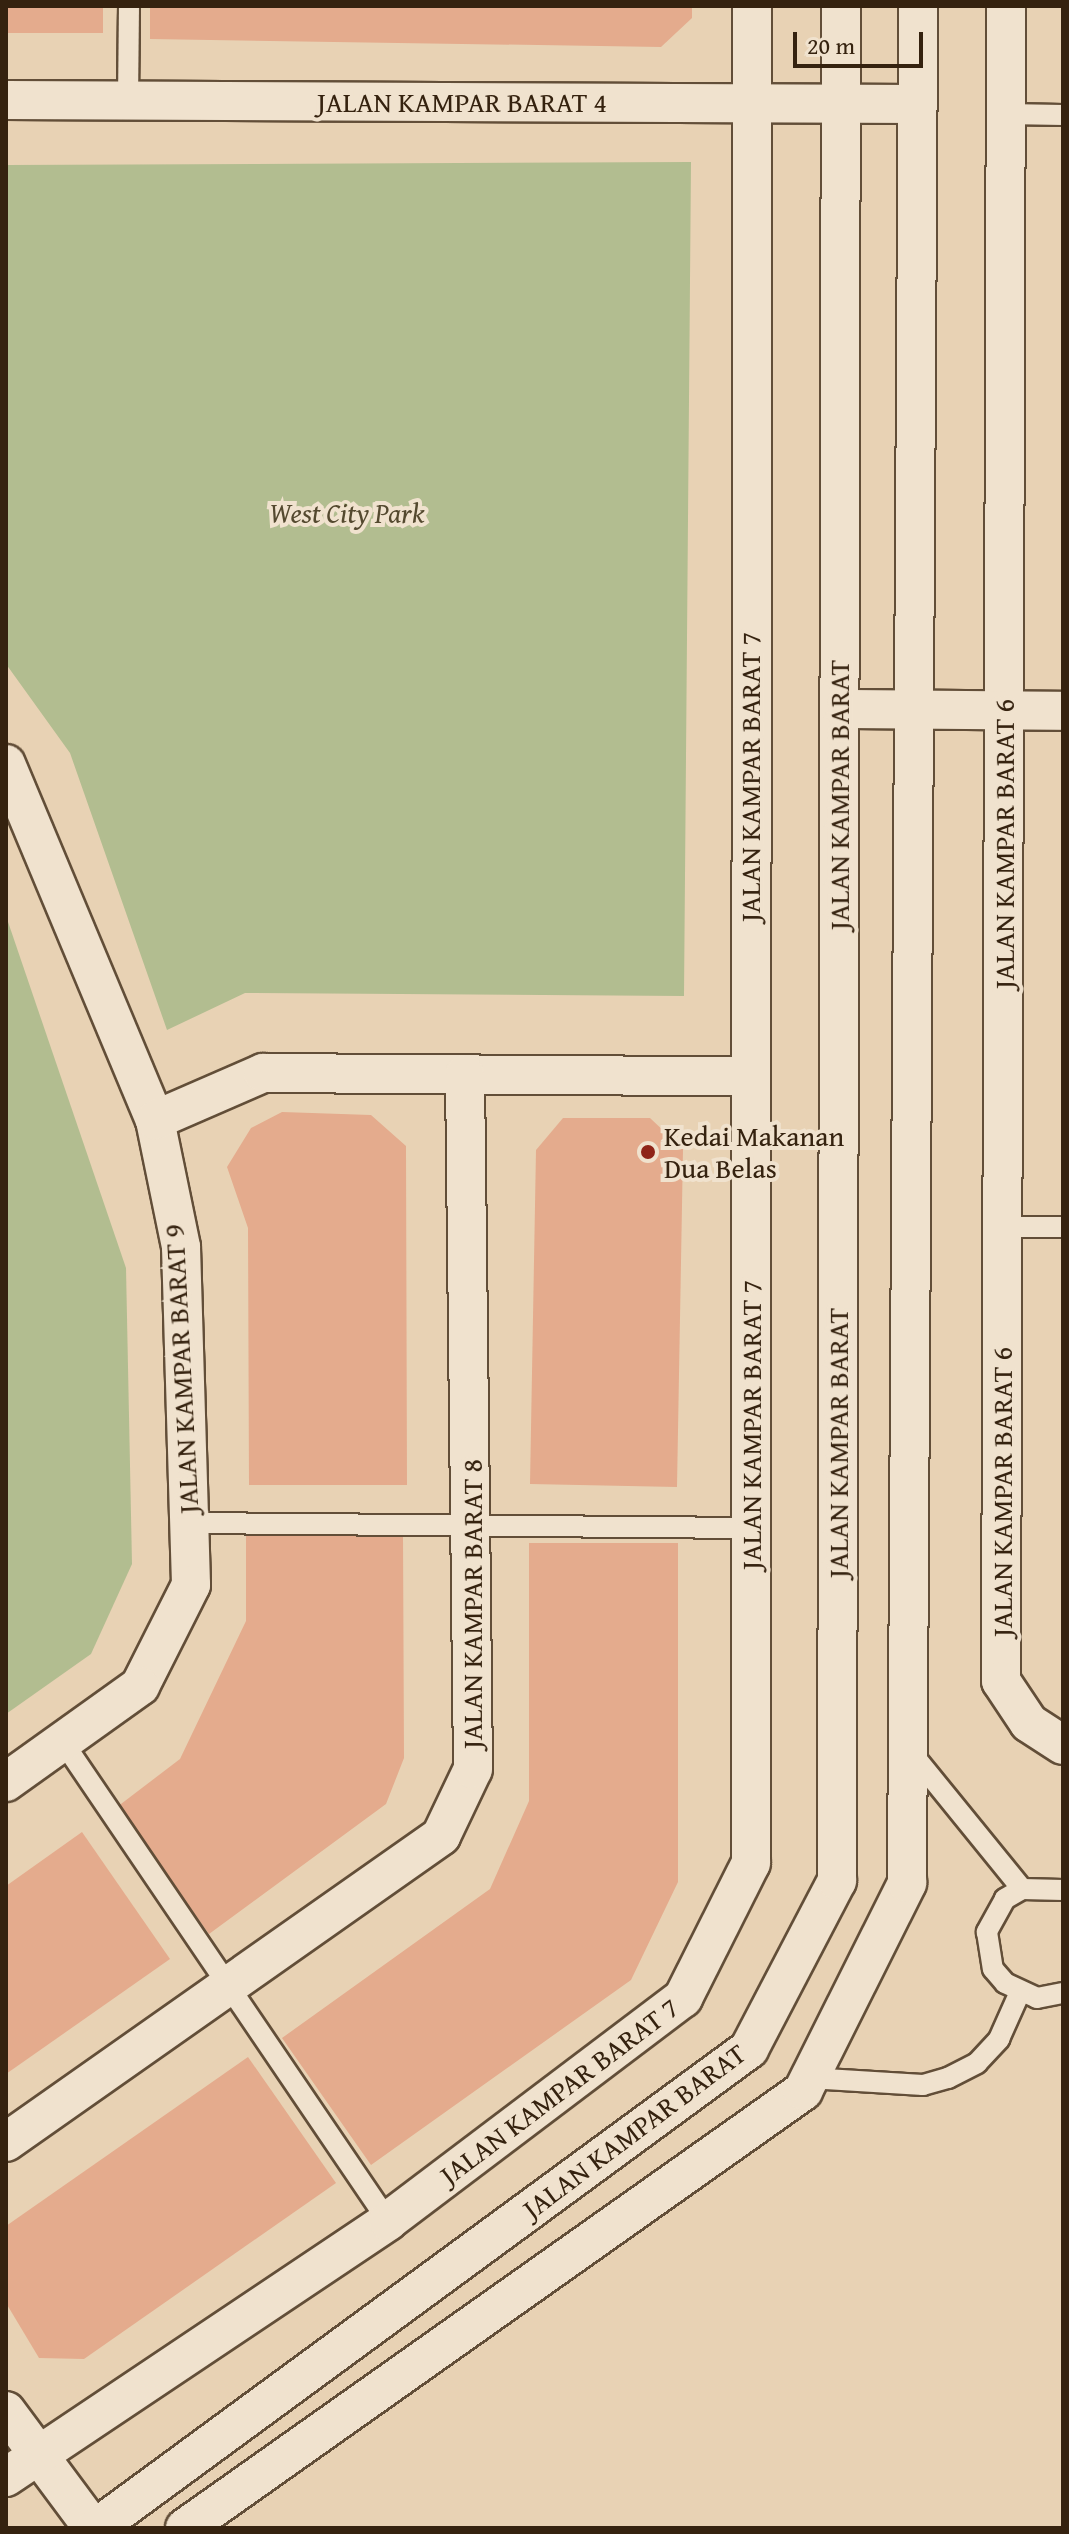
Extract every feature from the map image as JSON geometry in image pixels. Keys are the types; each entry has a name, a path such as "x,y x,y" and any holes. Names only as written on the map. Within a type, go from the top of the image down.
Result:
{"street":[{"name":"JALAN KAMPAR BARAT 7","path":"6,2477 388,2221 683,1998 751,1863 749,1076 752,6"},
{"name":"JALAN KAMPAR BARAT","path":"95,2528 749,2049 837,1881 841,6"},
{"path":"185,2528 803,2091 907,1883 918,6"},
{"name":"JALAN KAMPAR BARAT 6","path":"1006,6 1001,1681 1029,1723 1063,1745"},
{"name":"JALAN KAMPAR BARAT 4","path":"6,100 917,104"},
{"path":"840,709 1063,711"},
{"name":"JALAN KAMPAR BARAT 9","path":"6,764 155,1120 181,1247 191,1585 140,1686 6,1782"},
{"path":"155,1120 263,1073 749,1076"},
{"name":"JALAN KAMPAR BARAT 8","path":"6,2142 441,1836 473,1769 473,1525 465,1074"},
{"path":"264,2405 295,2449"},
{"path":"6,2411 95,2528"}],"lane":[{"path":"128,101 129,6"},
{"path":"1005,114 1063,115"},
{"path":"1003,1227 1063,1227"},
{"path":"189,1523 752,1528"},
{"path":"63,1742 388,2221"},
{"path":"908,1747 1022,1889"},
{"path":"1063,1890 1022,1889 1005,1899 987,1932 993,1969 1020,1992 1037,1998 1063,1993"},
{"path":"809,2078 923,2085 948,2078 977,2063 999,2039 1020,1992"}],"green space":[{"name":"West City Park","path":"691,162 684,996 245,993 167,1030 70,753 6,664 6,165"},
{"path":"6,916 126,1268 132,1564 91,1654 6,1714"}],"building":[{"path":"6,6 103,6 103,33 6,33"},
{"path":"150,6 692,6 692,18 661,47 150,39"},
{"path":"282,1112 371,1115 406,1146 407,1485 249,1485 248,1228 227,1167 251,1128"},
{"path":"563,1118 650,1118 683,1149 677,1487 530,1484 536,1150"},
{"path":"403,1534 404,1758 386,1804 209,1934 117,1807 180,1759 246,1621 246,1536"},
{"path":"529,1543 678,1543 678,1882 631,1980 371,2165 282,2038 490,1889 529,1801"},
{"path":"82,1832 170,1959 6,2074 6,1886"},
{"path":"248,2057 336,2183 84,2359 39,2358 6,2303 6,2226"}],"place":[{"name":"Kedai Makanan Dua Belas","path":"648,1152"}]}
